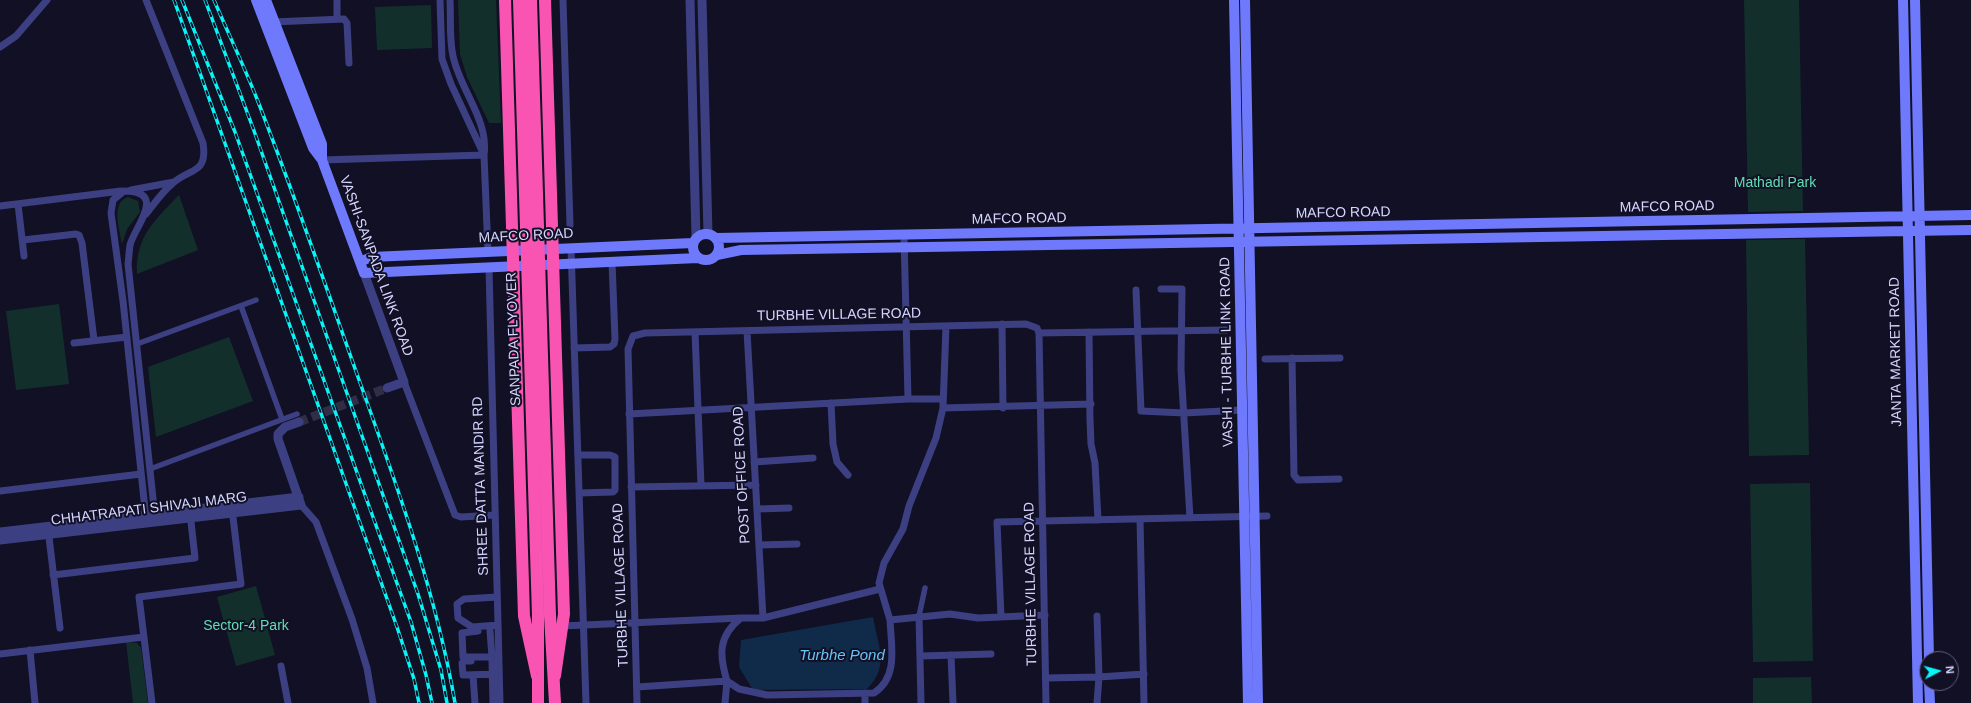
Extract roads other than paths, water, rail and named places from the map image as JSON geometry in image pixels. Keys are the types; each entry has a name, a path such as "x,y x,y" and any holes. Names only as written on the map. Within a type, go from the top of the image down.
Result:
{"highway":[{"path":"505,0 524,616 537,676 538,703"},
{"name":"SANPADA FLYOVER","path":"519,0 544,615 554,676"},
{"name":"SANPADA FLYOVER","path":"531,0 544,615 537,676"},
{"path":"545,0 564,614 554,676 555,703"},
{"path":"511,188 550,187"}],"main road":[{"name":"VASHI-SANPADA LINK ROAD","path":"256,0 270,22 322,144 322,160 364,273"},
{"name":"VASHI-SANPADA LINK ROAD","path":"266,0 270,22"},
{"name":"VASHI - TURBHE LINK ROAD","path":"1234,0 1242,410 1250,517 1258,703"},
{"name":"VASHI - TURBHE LINK ROAD","path":"1245,0 1250,228 1250,517 1248,703"},
{"name":"JANTA MARKET ROAD","path":"1903,0 1918,703"},
{"name":"JANTA MARKET ROAD","path":"1915,0 1929,651"},
{"name":"MAFCO ROAD","path":"712,236 904,235 1971,215"},
{"name":"MAFCO ROAD","path":"717,255 741,250 1971,230"},
{"path":"364,273 698,258 706,261 717,255 719,246 712,236 700,236 695,240 693,251 698,258"},
{"name":"MAFCO ROAD","path":"360,262 371,258 695,240"},
{"path":"1929,691 1930,703"}],"street":[{"path":"0,46 16,36 48,0"},
{"path":"0,206 124,191 174,182 194,172 202,163 205,154 203,143 146,0"},
{"path":"337,18 338,0"},
{"path":"440,0 442,59 451,84 484,155"},
{"path":"450,0 452,55 460,80 484,132 486,142 484,155 488,252"},
{"path":"563,0 570,225"},
{"path":"690,0 695,240"},
{"path":"702,0 712,236"},
{"path":"270,22 337,18 344,19 347,22 349,63"},
{"path":"1235,56 1246,56"},
{"path":"322,160 484,155"},
{"path":"115,246 123,250 130,244 146,215 174,182"},
{"path":"146,215 146,203 144,198 137,192 124,191 116,196 112,205 115,246 127,337 141,474 151,519"},
{"path":"96,194 106,197 112,205"},
{"path":"18,204 24,256"},
{"path":"1028,232 1029,245"},
{"path":"22,240 76,234 79,235 82,243 94,340"},
{"path":"892,235 893,247"},
{"path":"904,235 908,399"},
{"path":"130,244 128,264 150,468 151,519"},
{"path":"571,248 586,703"},
{"path":"574,348 610,347 614,344 612,262"},
{"name":"SHREE DATTA MANDIR RD","path":"489,268 497,597 495,658 500,703"},
{"name":"VASHI-SANPADA LINK ROAD","path":"364,273 404,382"},
{"path":"1162,289 1182,289 1181,331 1190,518"},
{"path":"1136,290 1141,411 1184,413 1242,410"},
{"path":"137,344 256,300"},
{"path":"241,306 282,419"},
{"path":"1002,324 1003,408"},
{"name":"TURBHE VILLAGE ROAD","path":"637,703 629,414 628,349 630,339 637,334 645,333 1002,324 1032,325 1037,328 1039,333 1046,703"},
{"path":"637,687 727,681 739,689 767,695 874,693 883,687 888,678 892,664 890,620 879,583 884,563 903,529 909,506 936,438 943,408 946,326"},
{"path":"1039,333 1226,330"},
{"name":"POST OFFICE ROAD","path":"748,331 763,618"},
{"path":"695,332 701,486"},
{"path":"1089,332 1091,444 1095,463 1098,520"},
{"path":"74,343 127,337"},
{"path":"1292,358 1294,475 1298,480 1308,481 1339,479"},
{"path":"1265,359 1340,358"},
{"path":"387,388 404,382 455,515 461,517 495,516"},
{"path":"629,414 697,412 908,399 943,399 943,408"},
{"path":"831,403 833,444 837,462 848,475"},
{"path":"943,408 1003,408 1091,404"},
{"path":"150,468 282,419 298,418"},
{"path":"298,418 278,434 300,501 316,522 350,611 367,668 373,703"},
{"path":"578,455 610,455 615,457 615,490 613,492 579,493"},
{"path":"754,462 813,458"},
{"path":"0,491 141,474"},
{"path":"631,488 756,485"},
{"name":"CHHATRAPATI SHIVAJI MARG","path":"0,540 48,531 300,501"},
{"path":"757,509 789,508"},
{"path":"152,703 139,597 241,584 232,509"},
{"path":"53,576 195,558 190,514"},
{"path":"1001,617 997,522 1267,516"},
{"path":"1140,519 1144,703"},
{"path":"48,531 60,628"},
{"name":"CHHATRAPATI SHIVAJI MARG","path":"0,532 48,531"},
{"path":"759,545 797,544"},
{"path":"921,703 919,616 925,588"},
{"path":"562,626 763,618 880,589"},
{"path":"495,629 469,626 458,618 457,604 464,599 497,597"},
{"path":"890,620 950,614 978,618 1045,614"},
{"path":"1097,616 1099,677 1097,703"},
{"path":"726,703 727,681 723,664 723,640 727,631 741,618"},
{"path":"495,629 462,633 462,655 464,658 495,658"},
{"path":"0,654 144,637"},
{"path":"30,650 35,703"},
{"path":"921,656 991,654"},
{"path":"951,655 953,703"},
{"path":"493,703 496,674 463,675 462,663 464,661 495,658"},
{"path":"281,666 288,703"},
{"path":"1046,678 1144,674"},
{"path":"473,675 475,703"},
{"path":"865,693 865,703"}],"water":[{"name":"Turbhe Pond","path":"873,617 879,646 880,664 874,680 867,689 753,690 739,667 741,640"}],"tunnel":[{"path":"299,422 387,388"}],"railway":[{"path":"174,0 397,627 414,679 419,703"},
{"path":"182,0 235,132 411,622 426,675 432,703"},
{"path":"205,0 253,128 418,594 441,670 447,703"},
{"path":"214,0 252,87 283,168 387,457 426,579 447,661 455,703"}],"park label":[{"name":"Mathadi Park","path":"1775,183"},
{"name":"Sector-4 Park","path":"246,626"}]}
